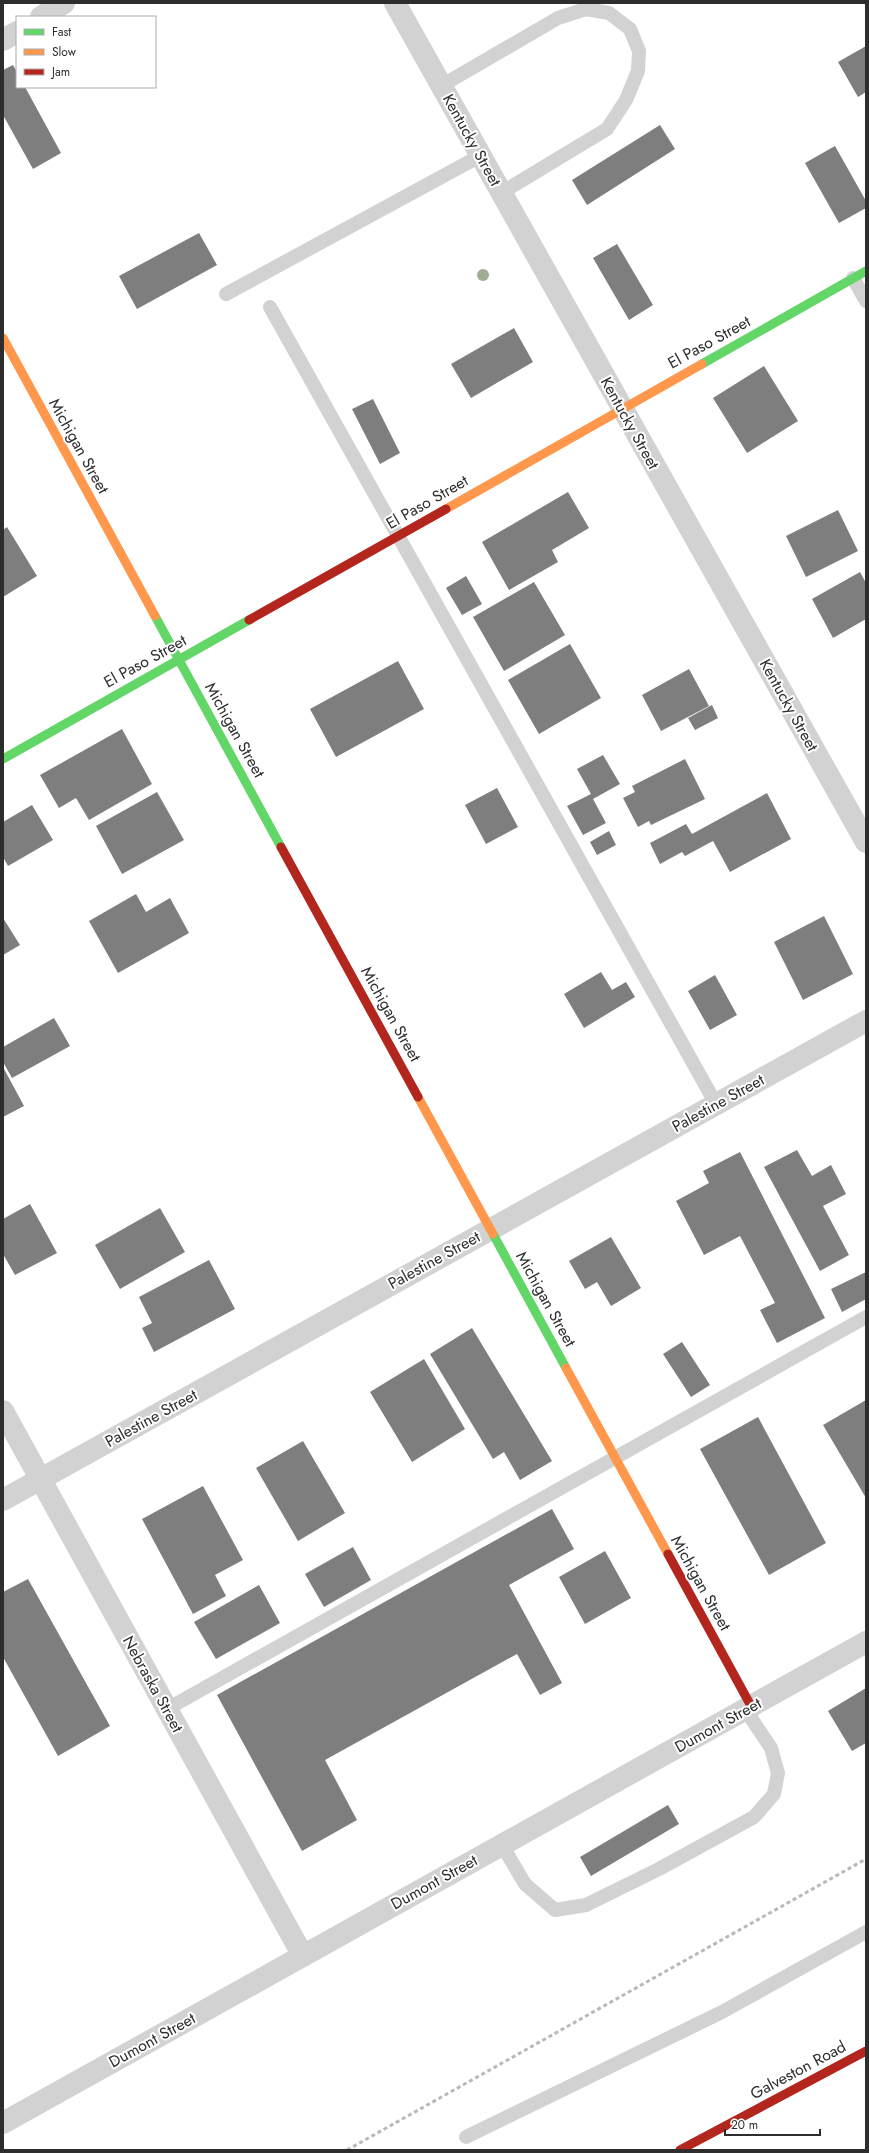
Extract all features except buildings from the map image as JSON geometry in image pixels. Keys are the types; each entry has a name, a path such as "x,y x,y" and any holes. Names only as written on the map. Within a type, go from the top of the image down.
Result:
{"street":[{"path":"43,16 64,3"},
{"name":"Kentucky Street","path":"395,3 866,842"},
{"path":"3,40 16,33"},
{"name":"El Paso Street","path":"3,759 866,271"},
{"name":"Michigan Street","path":"3,338 616,1457 748,1708"},
{"name":"Palestine Street","path":"3,1500 866,1021"},
{"name":"Nebraska Street","path":"3,1411 303,1956"},
{"name":"Dumont Street","path":"3,2123 866,1642"},
{"name":"Galveston Road","path":"680,2150 866,2051"}],"lane":[{"path":"441,86 558,18 586,9 609,13 630,28 638,50 638,71 626,100 607,129 501,192"},
{"path":"226,294 480,156"},
{"path":"853,278 866,301"},
{"path":"270,307 716,1104"},
{"path":"167,1709 866,1317"},
{"path":"502,1845 525,1884 555,1910 586,1905 659,1869 754,1817 774,1794 778,1773 771,1748 748,1708"},
{"path":"466,2136 722,2012 866,1932"}],"railway":[{"path":"347,2150 866,1859"}],"traffic: fast":[{"path":"702,364 866,271"},
{"path":"155,616 281,847"},
{"path":"3,759 249,620"},
{"path":"493,1234 566,1368"}],"traffic: slow":[{"path":"3,338 155,616"},
{"path":"446,509 702,364"},
{"path":"418,1097 493,1234"},
{"path":"566,1368 668,1554"}],"traffic: jam":[{"path":"249,620 446,509"},
{"path":"281,847 418,1097"},
{"path":"668,1554 751,1706"},
{"path":"680,2150 866,2051"}]}
